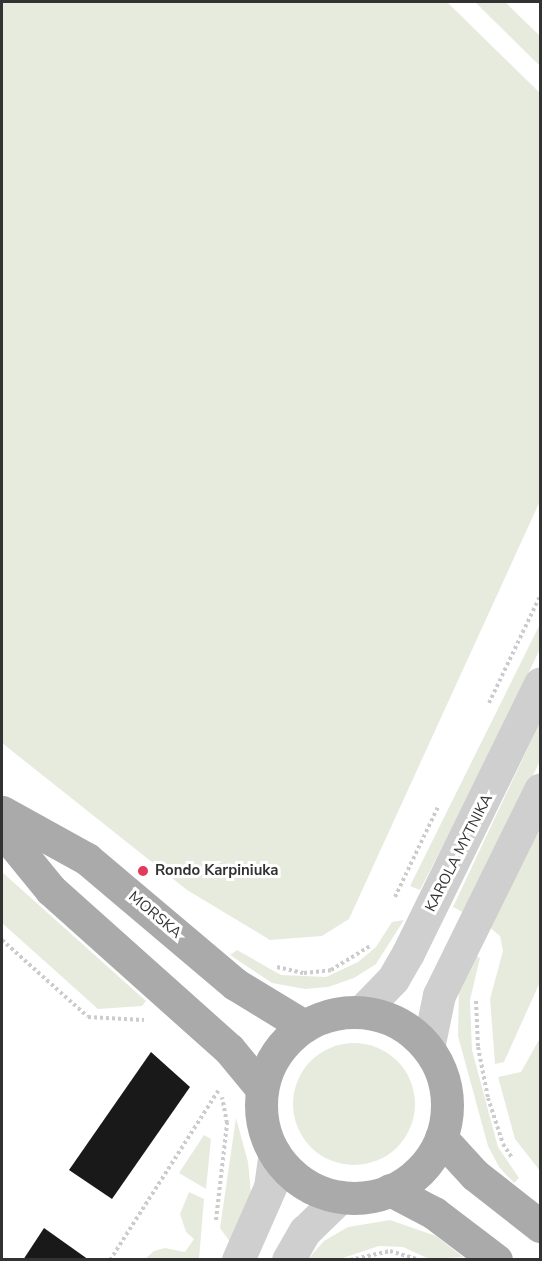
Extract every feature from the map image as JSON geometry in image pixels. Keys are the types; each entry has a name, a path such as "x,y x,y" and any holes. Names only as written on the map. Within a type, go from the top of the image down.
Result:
{"main road":[{"name":"MORSKA","path":"2,812 87,859 235,984 304,1026"},
{"path":"2,830 51,890 229,1049 262,1089"},
{"path":"361,1012 403,1026 428,1048 438,1064 446,1092 446,1120 441,1138 424,1165 390,1190 340,1197 303,1182 274,1153 262,1117 262,1089 280,1049 304,1026 331,1014 361,1012"},
{"path":"441,1138 475,1175 540,1226"},
{"path":"390,1190 434,1213 496,1260"}],"street":[{"name":"KAROLA MYTNIKA","path":"361,1012 393,979 408,953 540,684"},
{"path":"428,1048 439,995 540,790"},
{"path":"238,1260 270,1187 274,1153"},
{"path":"288,1260 305,1231 340,1197"}],"path":[{"path":"486,709 540,596"},
{"path":"396,889 442,800"},
{"path":"2,940 88,1017 153,1022"},
{"path":"272,965 304,973 332,970 358,956 375,940"},
{"path":"478,989 475,1023 488,1098 503,1144 518,1167"},
{"path":"215,1229 227,1124 216,1081"},
{"path":"110,1260 219,1087"},
{"path":"350,1260 390,1251 419,1260"}],"shaded area":[{"path":"2,2 447,2 540,93 540,501 349,919 322,936 270,940 187,890 2,743"},
{"path":"475,2 505,2 540,36 540,66"},
{"path":"540,624 540,649 473,788 420,890 410,886"},
{"path":"540,722 540,761 466,914 453,907"},
{"path":"540,823 540,982 504,1062 495,1064 490,999 503,951 500,936 488,926"},
{"path":"2,872 146,1001 142,1006 98,1009 2,923"},
{"path":"404,920 376,964 354,978 328,987 305,989 272,983 230,955 237,950 281,975 326,977 358,962 376,947 392,922"},
{"path":"473,954 480,958 470,1000 472,1050 498,1147 519,1178 514,1183 499,1167 488,1146 458,1036 459,987"},
{"path":"540,1038 540,1171 515,1139 498,1077 521,1072"},
{"path":"354,1043 377,1048 397,1061 410,1081 415,1104 410,1127 397,1147 377,1160 354,1165 331,1160 311,1147 298,1127 293,1104 298,1081 311,1061 331,1048"},
{"path":"236,1118 248,1162 251,1193 233,1246 220,1228"},
{"path":"204,1135 211,1139 206,1189 179,1173"},
{"path":"189,1192 204,1199 199,1259 145,1259 154,1251 165,1248 185,1252 194,1239 186,1232 180,1214"},
{"path":"390,1220 436,1236 463,1257 429,1259 403,1247 379,1246 340,1259 308,1259 324,1241 348,1227"}],"building":[{"path":"151,1052 190,1087 112,1199 69,1170"},
{"path":"44,1228 89,1260 23,1260"}],"place":[{"name":"Rondo Karpiniuka","path":"143,871"}]}
